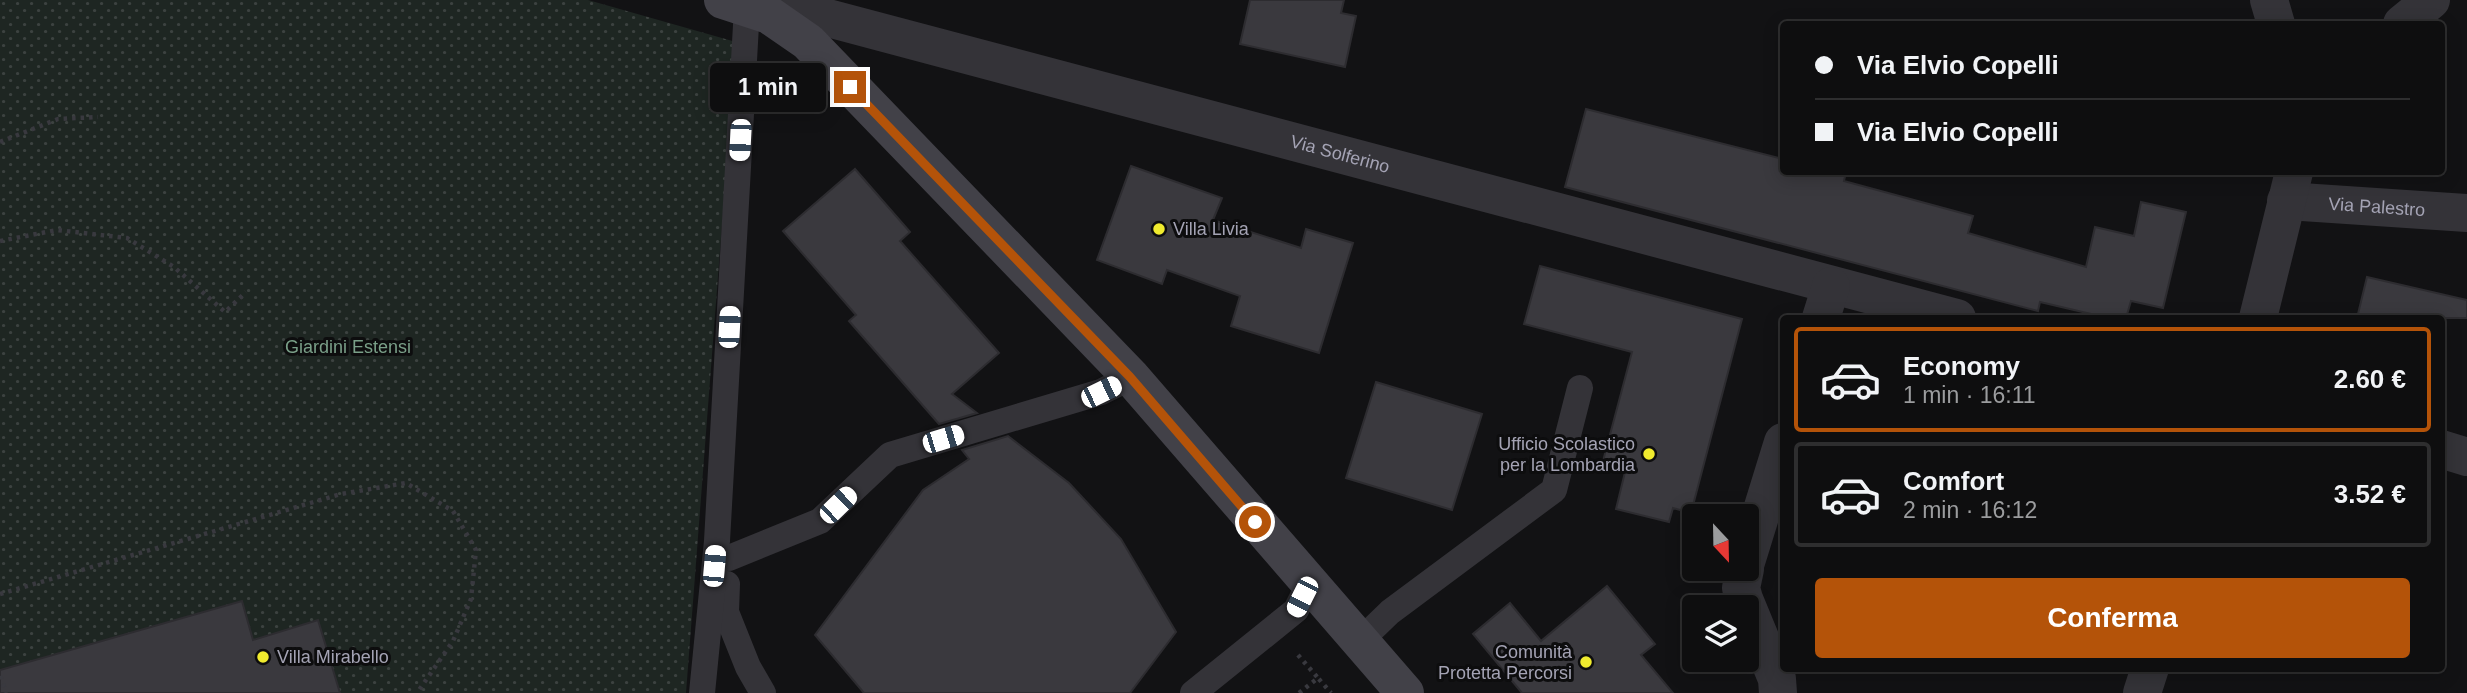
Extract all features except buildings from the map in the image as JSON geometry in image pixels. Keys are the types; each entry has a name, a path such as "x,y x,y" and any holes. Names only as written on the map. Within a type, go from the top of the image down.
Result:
{"main road":[{"path":"746,7 808,42 1130,377 1405,693"}],"street":[{"path":"2269,0 2275,21"},
{"path":"2406,21 2431,0"},
{"name":"Via Solferino","path":"746,7 809,13 1826,302 1932,315"},
{"path":"2259,315 2290,186"},
{"name":"Via Palestro","path":"2290,186 2467,213"},
{"path":"2445,450 2467,457"},
{"path":"1759,520 1780,452"},
{"path":"1744,581 1742,595 1777,679 1778,693"},
{"path":"2141,693 2149,672"}],"lane":[{"path":"746,7 723,550 726,612 748,667 763,693"},
{"path":"723,550 820,521 890,455 1101,392 1130,377"},
{"path":"1360,641 1390,612 1554,490 1580,388"},
{"path":"702,693 723,550"},
{"path":"1193,693 1296,610 1309,584"}],"path":[{"path":"0,142 58,119 98,117"},
{"path":"0,241 57,230 127,238 174,267 225,312 246,292"},
{"path":"0,594 341,494 406,483 453,511 476,550 471,599 453,641 417,693"},
{"path":"0,676 6,693"},
{"path":"1299,693 1318,678 1331,693"}],"green space":[{"name":"Giardini Estensi","path":"0,0 588,0 736,42 686,693 0,693"}],"place":[{"name":"Villa Livia","path":"1159,229"},
{"name":"Ufficio Scolastico per la Lombardia","path":"1649,454"},
{"name":"Villa Mirabello","path":"263,657"},
{"name":"Comunità Protetta Percorsi","path":"1586,662"}],"route":[{"path":"850,87 1130,377 1255,522"}]}
